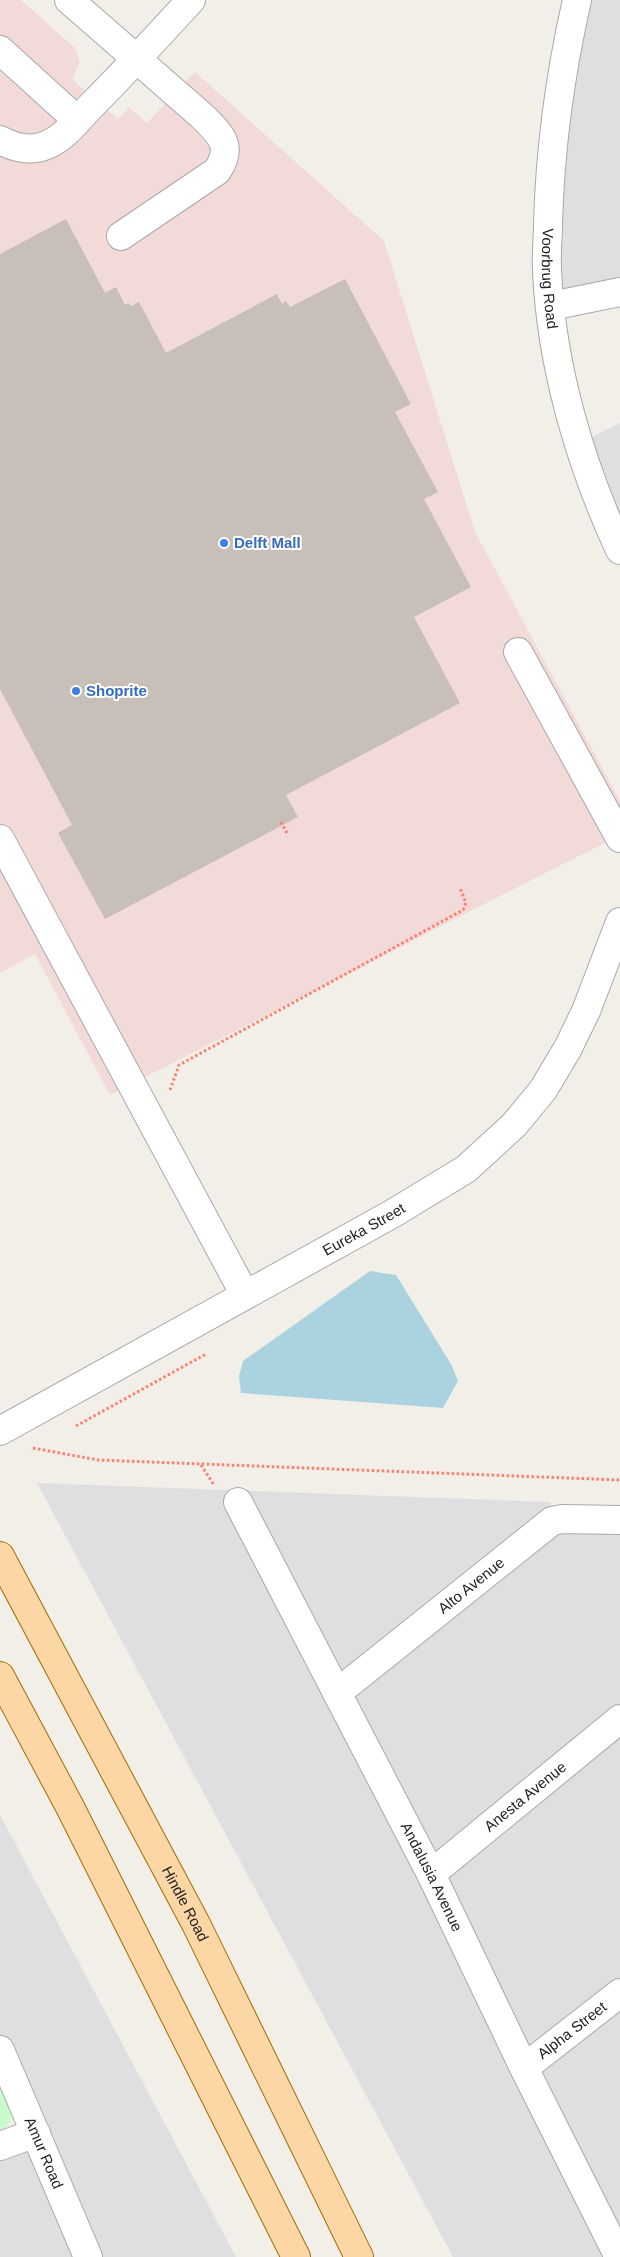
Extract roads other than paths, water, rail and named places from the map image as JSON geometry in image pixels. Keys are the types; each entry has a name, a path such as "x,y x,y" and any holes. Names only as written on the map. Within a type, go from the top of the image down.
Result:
{"main road":[{"name":"Hindle Road","path":"0,1556 196,1924 360,2257"},
{"path":"0,1676 78,1824 296,2257"}],"street":[{"path":"69,0 217,131 223,140 225,156 217,171 121,236"},
{"path":"0,140 13,146 29,149 41,147 62,136 137,60 191,0"},
{"name":"Voorbrug Road","path":"577,0 560,80 551,146 546,269 559,360 573,419 585,460 620,550"},
{"path":"0,50 77,120"},
{"path":"550,306 620,292"},
{"path":"518,652 620,838"},
{"path":"0,839 245,1296"},
{"name":"Eureka Street","path":"0,1430 392,1214 466,1169 514,1124 543,1090 568,1048 586,1011 620,922"},
{"name":"Andalusia Avenue","path":"238,1502 431,1874 524,2068 619,2257"},
{"name":"Alto Avenue","path":"337,1693 552,1520 620,1520"},
{"name":"Anesta Avenue","path":"431,1874 620,1719"},
{"name":"Alpha Street","path":"524,2068 620,1993"},
{"name":"Amur Road","path":"0,2050 88,2257"},
{"path":"0,2146 36,2133"}],"water":[{"path":"370,1271 396,1275 451,1364 458,1381 443,1408 241,1393 239,1376 243,1361"}],"place":[{"name":"Delft Mall","path":"224,543"},
{"name":"Shoprite","path":"76,691"}]}
